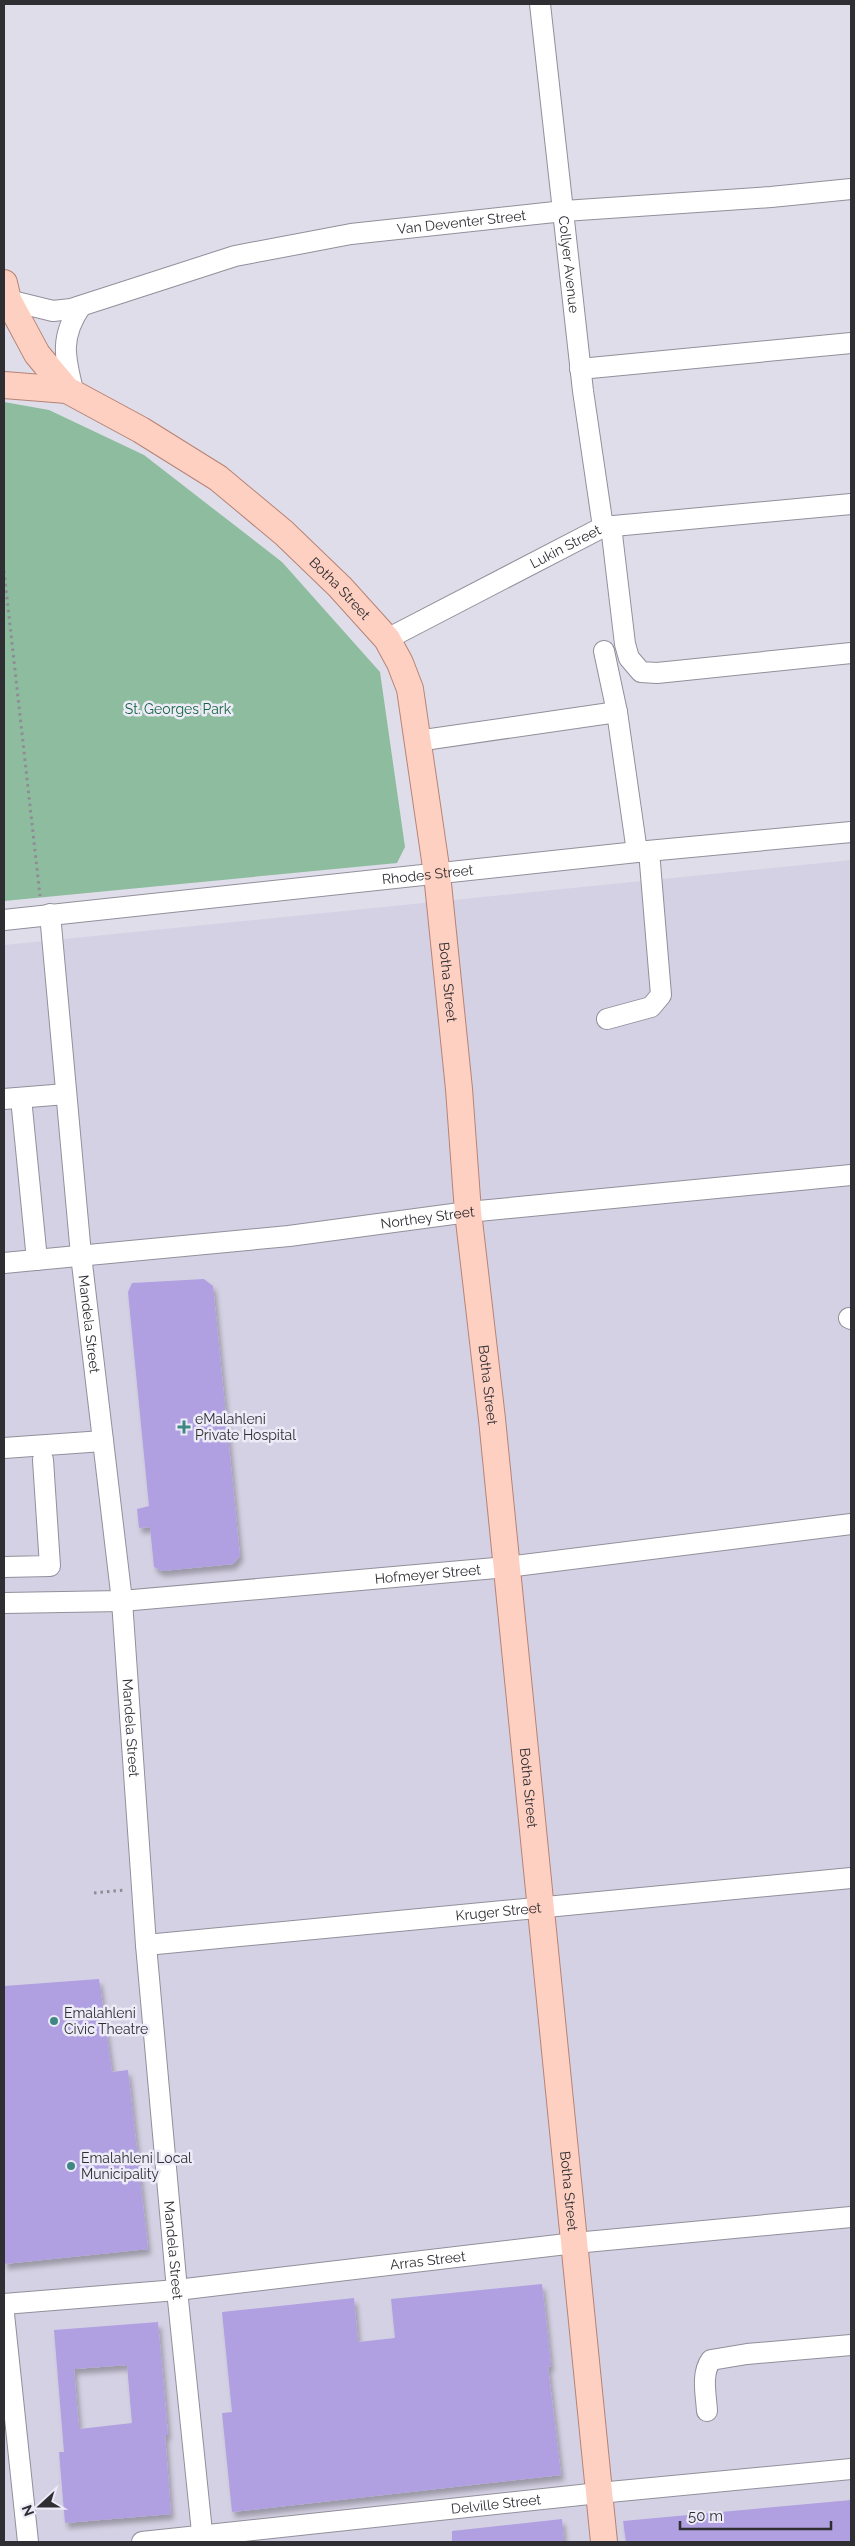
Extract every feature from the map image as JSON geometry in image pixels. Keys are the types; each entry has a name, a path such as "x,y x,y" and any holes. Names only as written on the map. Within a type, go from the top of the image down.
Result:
{"main road":[{"path":"6,292 37,354 71,392"},
{"path":"4,385 71,392"},
{"name":"Botha Street","path":"71,392 141,430 218,478 284,533 340,587 387,639 400,663 410,688 437,874 459,1089 468,1212 506,1567 604,2542"}],"street":[{"name":"Collyer Avenue","path":"540,4 580,368 625,644 629,658 641,672 657,673 851,653"},
{"name":"Van Deventer Street","path":"6,292 53,311 81,306 235,256 351,234 564,211 772,197 851,189"},
{"path":"71,392 66,362 67,330 81,306"},
{"path":"580,368 851,343"},
{"name":"Lukin Street","path":"387,639 607,526 851,504"},
{"path":"604,651 643,851 662,995 651,1007 607,1018"},
{"path":"418,741 617,712"},
{"name":"Rhodes Street","path":"4,920 643,851 851,832"},
{"name":"Mandela Street","path":"46,915 66,1094 81,1254 122,1602 146,1945 176,2290 203,2540"},
{"path":"37,1260 12,1099 66,1094"},
{"name":"Northey Street","path":"4,1263 81,1254 289,1236 468,1212 851,1175"},
{"path":"4,1448 103,1441"},
{"path":"4,1567 50,1566 43,1460"},
{"name":"Hofmeyer Street","path":"4,1603 122,1602 506,1567 851,1524"},
{"name":"Kruger Street","path":"146,1945 851,1878"},
{"name":"Arras Street","path":"4,2304 176,2290 575,2243 851,2217"},
{"path":"4,2314 28,2542"},
{"path":"707,2410 705,2378 706,2366 711,2360 747,2354 851,2345"},
{"name":"Delville Street","path":"142,2542 203,2540 599,2493 851,2469"}],"path":[{"path":"4,571 46,915"},
{"path":"94,1894 142,1888"}],"shaded area":[{"path":"851,860 851,2542 4,2542 4,945"}],"green space":[{"name":"St. Georges Park","path":"4,402 49,410 144,455 282,562 380,672 405,847 397,863 4,901"}],"building":[{"name":"eMalahleni Private Hospital","path":"204,1279 213,1286 240,1556 233,1564 162,1571 154,1567 150,1527 139,1528 137,1509 149,1506 128,1292 132,1283"},
{"name":"Emalahleni Local Municipality","path":"99,1979 112,2072 128,2070 148,2249 4,2264 4,1986"},
{"path":"542,2284 551,2366 548,2367 561,2475 232,2512 222,2413 232,2412 222,2312 354,2298 358,2342 395,2338 391,2299"},
{"path":"158,2322 168,2435 165,2435 171,2514 65,2523 59,2452 64,2452 54,2330","holes":["127,2365 132,2423 79,2429 74,2369"]},
{"path":"851,2500 851,2542 626,2542 623,2521"},
{"path":"562,2519 564,2542 452,2542 452,2531"}],"place":[{"name":"eMalahleni Private Hospital","path":"184,1427"},
{"name":"Emalahleni Civic Theatre","path":"54,2021"},
{"name":"Emalahleni Local Municipality","path":"71,2166"}]}
